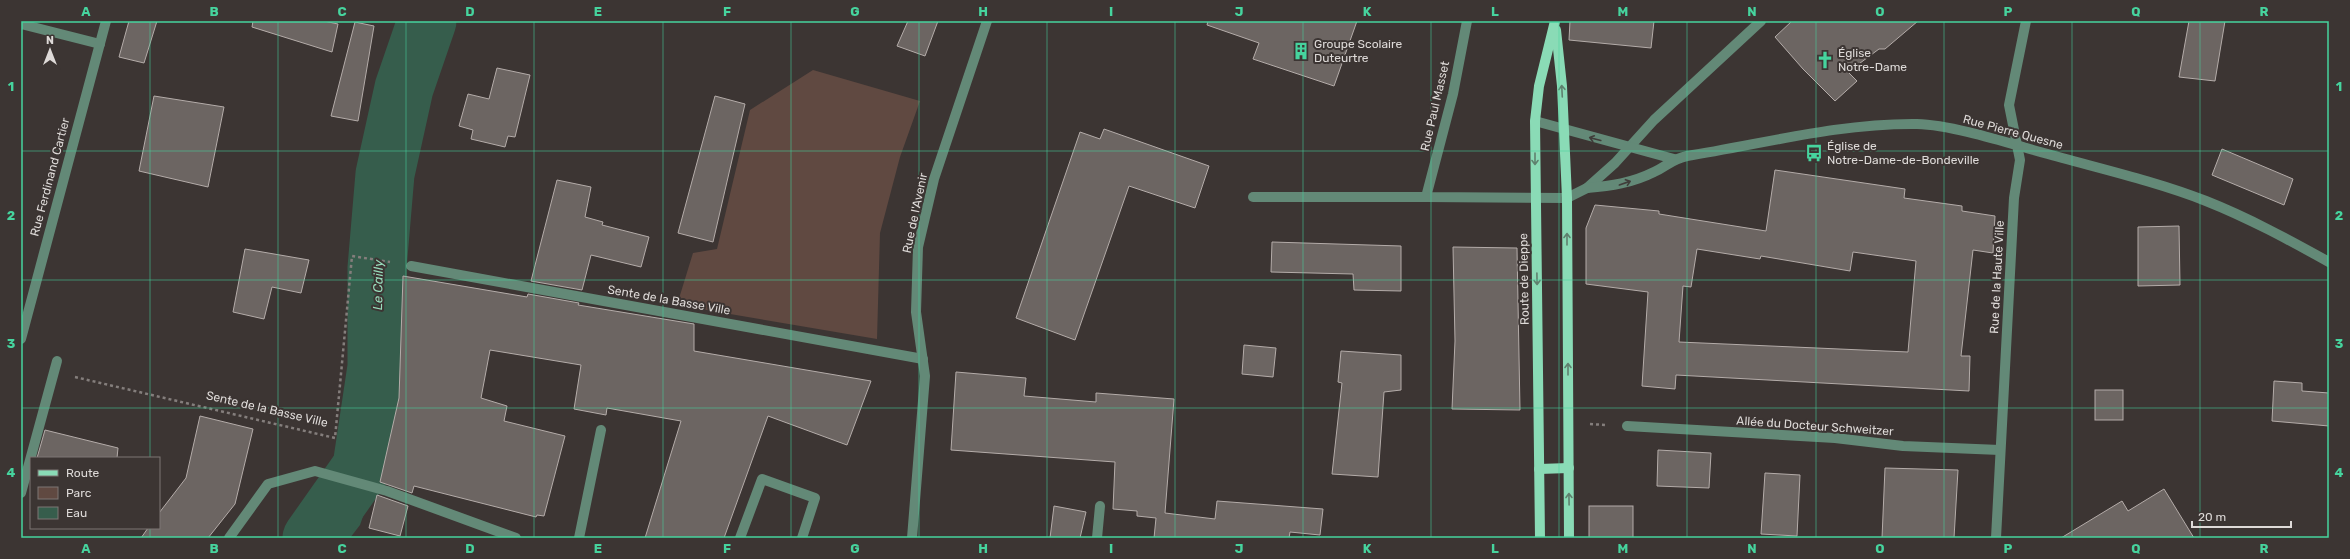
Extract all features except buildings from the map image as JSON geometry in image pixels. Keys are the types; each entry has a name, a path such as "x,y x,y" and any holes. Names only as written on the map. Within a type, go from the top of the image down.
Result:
{"main road":[{"name":"Route de Dieppe","path":"1540,538 1535,121 1539,86 1555,21"},
{"name":"Route de Dieppe","path":"1555,21 1562,86 1566,198 1569,538"},
{"path":"1539,469 1569,468"}],"street":[{"name":"Rue Ferdinand Cartier","path":"21,339 106,21"},
{"name":"Rue de l'Avenir","path":"912,538 925,376 916,312 918,247 934,179 987,21"},
{"name":"Rue Paul Masset","path":"1426,197 1453,94 1467,21"},
{"path":"1253,197 1566,198 1587,188 1615,163 1627,147 1761,21"},
{"name":"Rue de la Haute Ville","path":"1996,538 2014,198 2020,160 2009,105 2026,21"},
{"path":"21,24 100,44"},
{"name":"Rue Pierre Quesne","path":"1535,121 1674,159"},
{"name":"Rue Pierre Quesne","path":"1587,188 1620,185 1655,172 1674,159 1810,134 1876,125 1918,124 1952,130 2016,145 2204,200 2244,217 2329,262"},
{"name":"Sente de la Basse Ville","path":"411,266 923,359"},
{"path":"31,457 57,361"},
{"name":"Allée du Docteur Schweitzer","path":"1627,426 1827,437 1903,446 2000,450"},
{"path":"579,538 601,430"},
{"path":"21,493 30,460"},
{"path":"229,538 268,484 315,471 387,491 516,538"},
{"path":"740,538 762,479 815,498 802,538"},
{"path":"1097,538 1100,506"}],"path":[{"name":"Sente de la Basse Ville","path":"69,375 335,438 352,256 369,259"}],"green space":[{"path":"813,70 920,101 900,157 880,233 877,339 677,305 693,253 717,249 750,110"}],"water":[{"path":"328,482 371,493 360,525 350,538 284,538"}],"waterway":[{"name":"Le Cailly","path":"312,538 362,467 377,367 377,268 385,174 404,88 427,21"}],"place":[{"name":"Groupe Scolaire Duteurtre","path":"1301,51"},
{"name":"Église Notre-Dame","path":"1825,60"},
{"name":"Église de Notre-Dame-de-Bondeville","path":"1814,153"}]}
